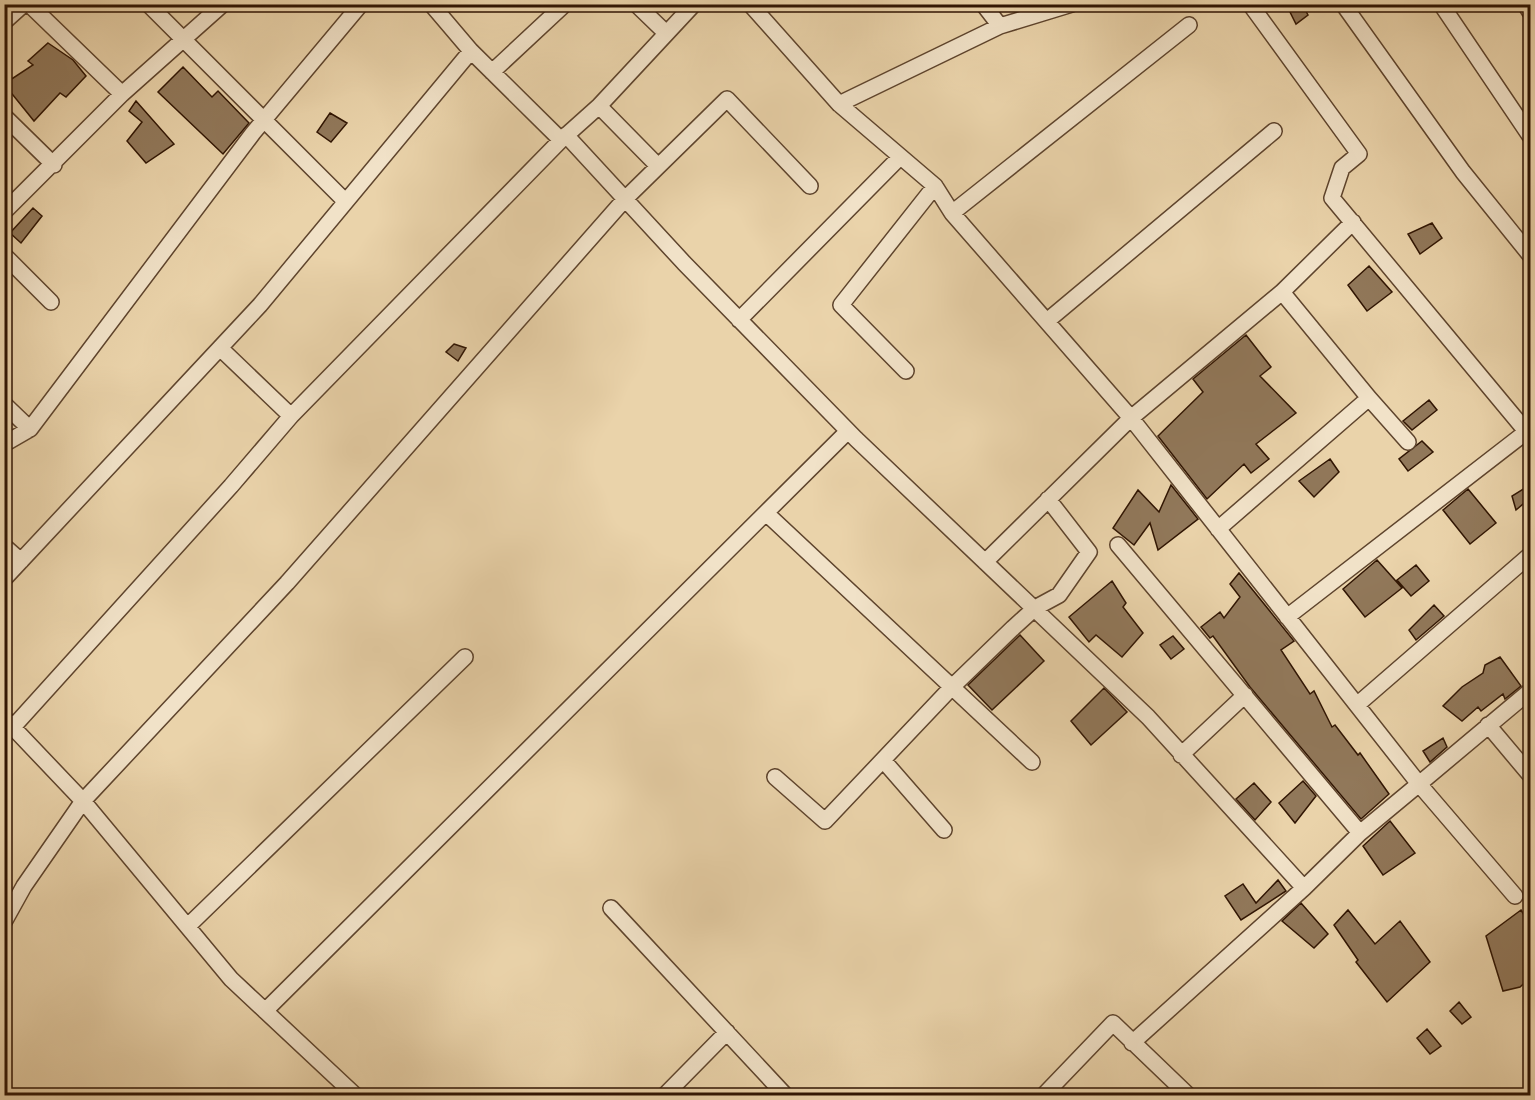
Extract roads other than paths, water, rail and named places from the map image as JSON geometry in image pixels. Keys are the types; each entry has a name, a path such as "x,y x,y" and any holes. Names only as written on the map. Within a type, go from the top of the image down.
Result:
{"street":[{"path":"4,22 24,4"},
{"path":"29,4 122,94"},
{"path":"148,4 345,201"},
{"path":"4,212 54,165 122,94 223,4"},
{"path":"4,444 30,429 264,120 361,4"},
{"path":"431,4 471,51 625,199 848,431 1148,717 1304,888"},
{"path":"492,72 565,4"},
{"path":"636,4 666,33"},
{"path":"356,1095 231,979 189,925 83,801 9,722 231,486 291,416 563,138 599,106 694,4"},
{"path":"750,4 839,104 935,186 952,213 1131,418 1419,784 1515,896"},
{"path":"983,4 1000,26"},
{"path":"839,104 1000,26 1072,4"},
{"path":"1250,4 1359,154 1342,168 1332,198 1529,432 1287,617"},
{"path":"1343,4 1464,172 1530,255"},
{"path":"1442,4 1530,136"},
{"path":"1525,4 1530,12"},
{"path":"952,213 1190,25"},
{"path":"4,579 260,305 471,51"},
{"path":"4,922 24,886 83,801 287,583 625,199 727,99 810,186"},
{"path":"599,106 658,166"},
{"path":"4,116 54,165"},
{"path":"1047,321 1274,131"},
{"path":"739,320 900,157"},
{"path":"906,371 841,305 935,186"},
{"path":"985,562 1131,418 1282,292 1353,222"},
{"path":"4,255 51,302"},
{"path":"1282,292 1408,442"},
{"path":"220,348 291,416"},
{"path":"1218,529 1369,398"},
{"path":"4,404 30,429"},
{"path":"266,1011 848,431"},
{"path":"775,777 825,821 951,688 1035,608 1059,595 1089,552 1048,499"},
{"path":"766,513 1032,762"},
{"path":"1118,545 1360,834"},
{"path":"4,546 21,561"},
{"path":"1358,704 1530,555"},
{"path":"189,925 465,657"},
{"path":"1132,1043 1304,888 1360,834 1530,691"},
{"path":"1181,755 1245,695"},
{"path":"1488,725 1530,775"},
{"path":"883,760 945,830"},
{"path":"611,908 786,1095"},
{"path":"1043,1095 1113,1023 1186,1094"},
{"path":"664,1095 727,1032"}]}
